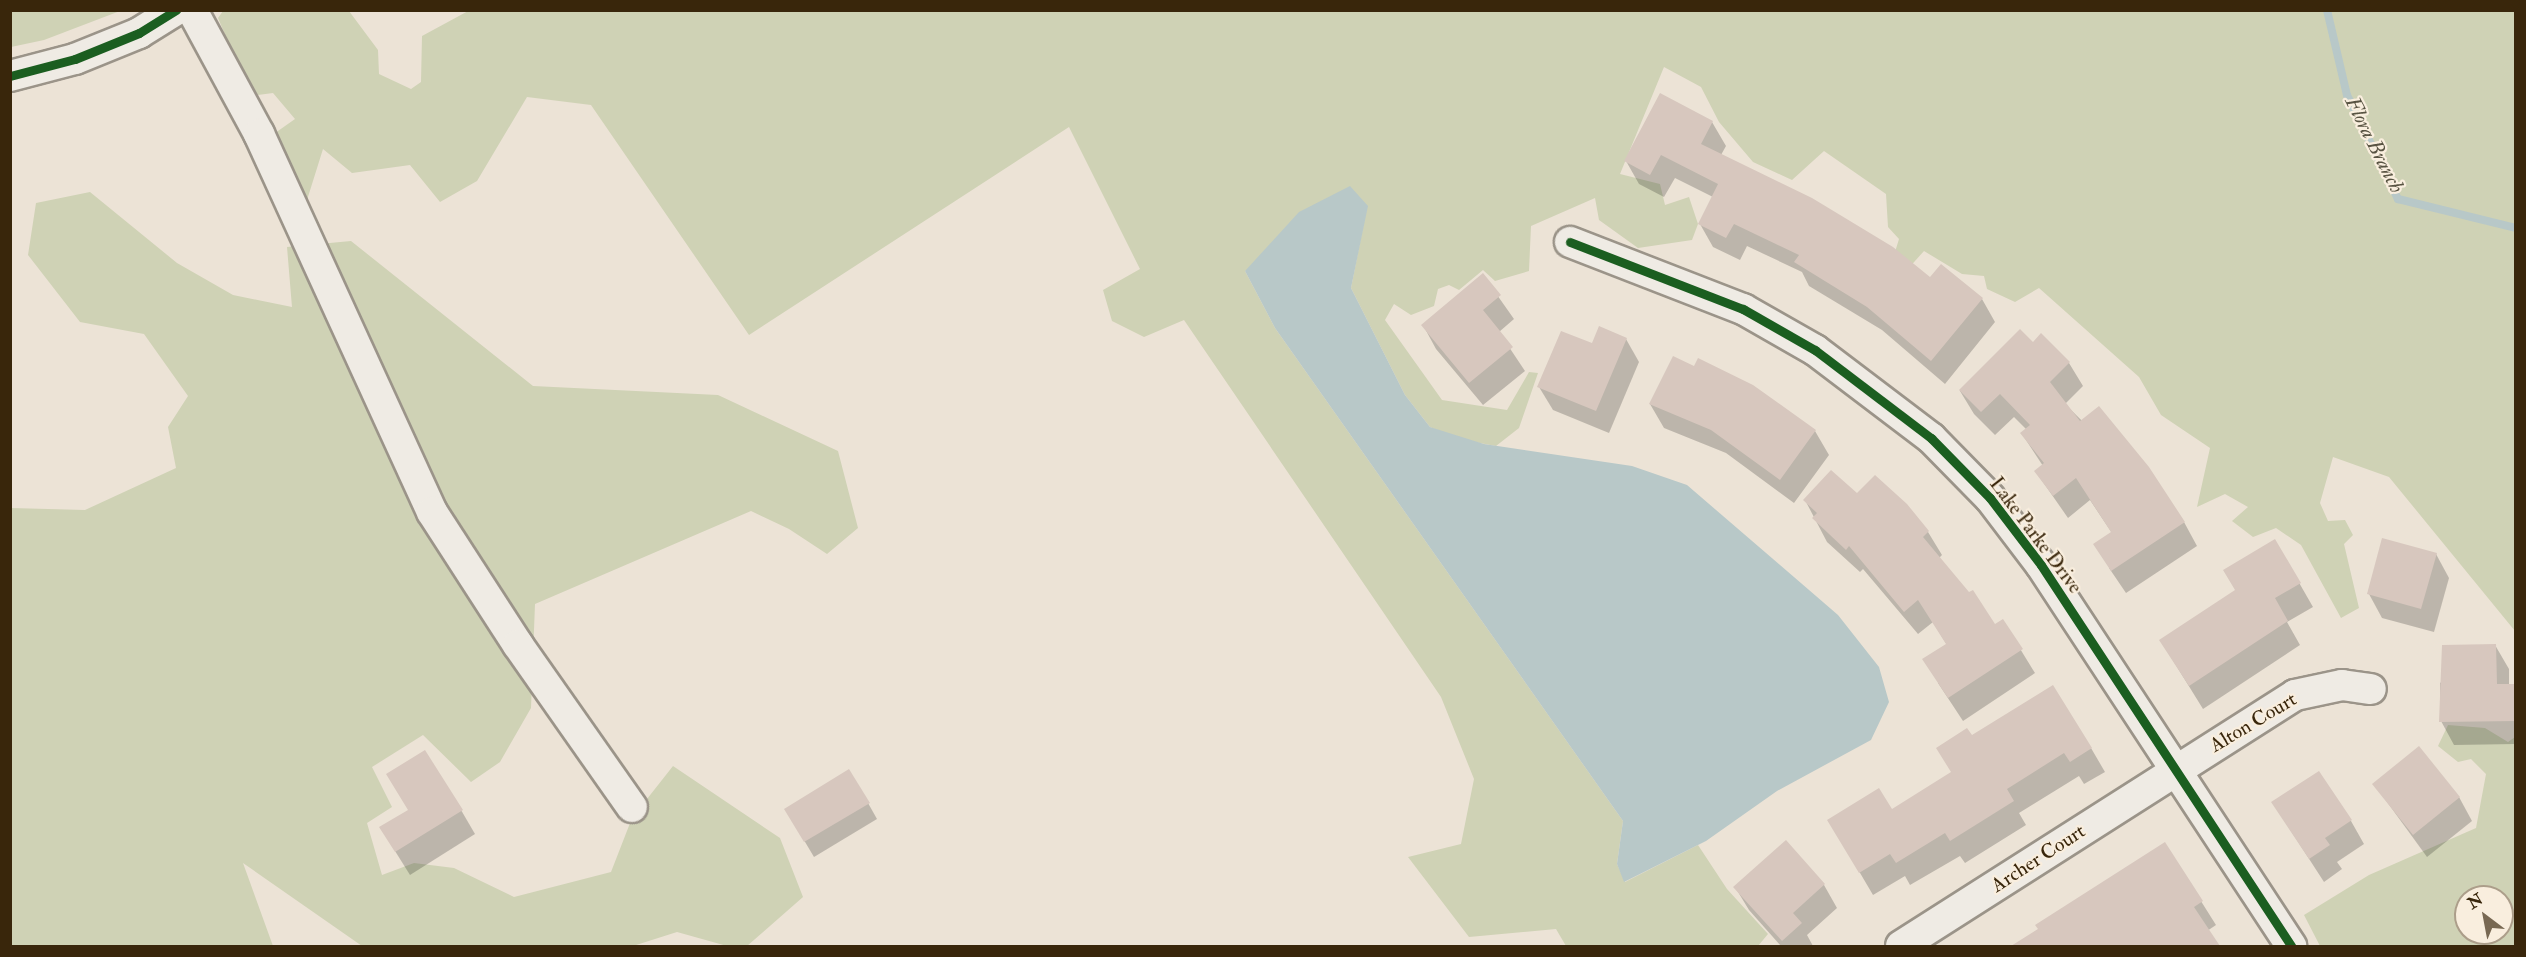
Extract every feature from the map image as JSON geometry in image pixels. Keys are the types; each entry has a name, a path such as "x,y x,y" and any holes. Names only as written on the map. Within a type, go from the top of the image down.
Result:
{"street":[{"path":"10,76 86,54 139,33 176,10"},
{"path":"192,10 259,134 432,512 518,645 632,807"},
{"name":"Lake Parke Drive","path":"1570,242 1743,309 1815,350 1931,438 1990,498 2041,565 2291,946"},
{"name":"Alton Court","path":"2175,770 2295,695 2342,685 2372,689"},
{"name":"Archer Court","path":"1901,946 2175,770"}],"green space":[{"path":"11,10 120,11 44,40 11,47"},
{"path":"470,10 2515,11 2515,631 2389,477 2333,457 2320,503 2328,521 2345,520 2353,535 2344,544 2359,608 2341,618 2301,545 2276,528 2253,537 2232,521 2248,507 2225,494 2197,507 2210,448 2161,415 2139,377 2039,288 2015,302 1987,289 1984,276 1962,274 1924,251 1906,271 1895,252 1899,239 1888,227 1886,194 1824,151 1792,180 1753,162 1719,122 1701,87 1664,67 1620,174 1660,184 1665,205 1689,197 1698,224 1692,240 1638,248 1599,220 1595,198 1531,226 1529,271 1495,281 1483,270 1459,290 1449,285 1438,289 1434,306 1411,315 1394,304 1385,320 1442,400 1507,410 1529,372 1538,373 1519,428 1496,446 1458,439 1430,427 1405,395 1351,288 1367,207 1245,271 1275,328 1623,821 1617,864 1625,882 1698,845 1727,889 1768,934 1758,946 1566,946 1556,929 1469,937 1408,857 1461,844 1474,779 1441,697 1184,320 1144,337 1112,321 1103,290 1140,269 1069,127 749,335 591,105 527,97 477,181 440,202 410,165 352,173 323,149 302,216 268,138 295,119 273,93 251,96 218,18 223,11 349,11 378,50 379,74 411,89 421,82 422,36"},
{"path":"90,192 177,263 233,295 292,307 287,247 351,241 533,386 718,395 838,451 858,528 827,554 789,529 751,511 535,604 531,708 500,762 471,782 423,735 372,767 392,807 367,823 382,875 414,863 454,868 514,897 611,872 632,818 673,766 780,838 803,897 747,946 727,946 677,932 633,946 362,946 243,863 273,946 11,946 11,508 85,510 176,468 168,427 188,396 144,334 80,322 28,255 36,203"},
{"path":"2448,725 2485,728 2508,742 2515,737 2515,946 2320,946 2304,915 2369,875 2476,828 2486,774 2471,759 2458,762 2438,746"}],"shaded area":[{"path":"1350,186 1368,206 1351,288 1405,395 1430,427 1484,444 1632,466 1687,485 1838,615 1879,667 1889,702 1871,740 1777,791 1706,841 1624,882 1617,864 1623,821 1275,328 1245,271 1299,212"}],"building":[{"path":"1660,93 1713,121 1701,144 1812,198 1893,247 1930,277 1941,264 1983,298 1931,361 1867,307 1794,262 1799,255 1734,224 1726,238 1698,224 1718,184 1661,155 1650,175 1624,161"},
{"path":"1483,273 1501,295 1483,310 1513,347 1469,383 1421,325"},
{"path":"1599,326 1627,338 1596,411 1537,387 1561,331 1592,343"},
{"path":"2020,329 2033,342 2041,333 2070,362 2050,382 2080,421 2099,406 2149,467 2185,522 2111,571 2093,544 2111,532 2076,478 2053,496 2034,471 2044,463 2020,433 2030,425 2000,394 1981,412 1959,390"},
{"path":"1673,356 1694,366 1698,358 1753,385 1816,430 1780,480 1711,430 1649,404"},
{"path":"1831,470 1857,493 1875,475 1907,504 1929,531 1923,537 1969,592 1973,590 1995,624 2003,619 2023,649 1948,698 1922,659 1946,644 1918,600 1904,612 1849,546 1846,550 1812,518 1817,513 1803,500"},
{"path":"2382,538 2437,553 2421,609 2367,594"},
{"path":"2275,539 2301,583 2275,598 2288,621 2189,686 2159,640 2235,590 2223,570"},
{"path":"2496,644 2497,684 2516,684 2516,721 2439,722 2442,645"},
{"path":"2053,685 2092,748 2070,762 2064,753 2007,789 2014,801 1950,841 1945,833 1896,863 1890,854 1859,873 1827,820 1879,788 1892,809 1951,772 1936,748 1967,728 1972,735"},
{"path":"2419,746 2460,797 2413,835 2372,784"},
{"path":"425,750 463,810 395,852 379,827 408,810 386,774"},
{"path":"849,769 870,803 804,842 784,809"},
{"path":"2319,771 2352,820 2325,838 2330,845 2309,859 2271,802"},
{"path":"1786,840 1825,884 1793,913 1802,923 1782,941 1733,887"},
{"path":"2165,842 2203,901 2194,907 2220,946 2011,946 2038,929 2035,925"}],"waterway":[{"name":"Flora Branch","path":"2327,10 2347,95 2398,199 2516,228"}],"cycle path":[{"path":"10,76 75,59 139,33 176,10"},
{"path":"1570,242 1743,309 1815,350 1931,438 1990,498 2041,565 2291,946"}]}
